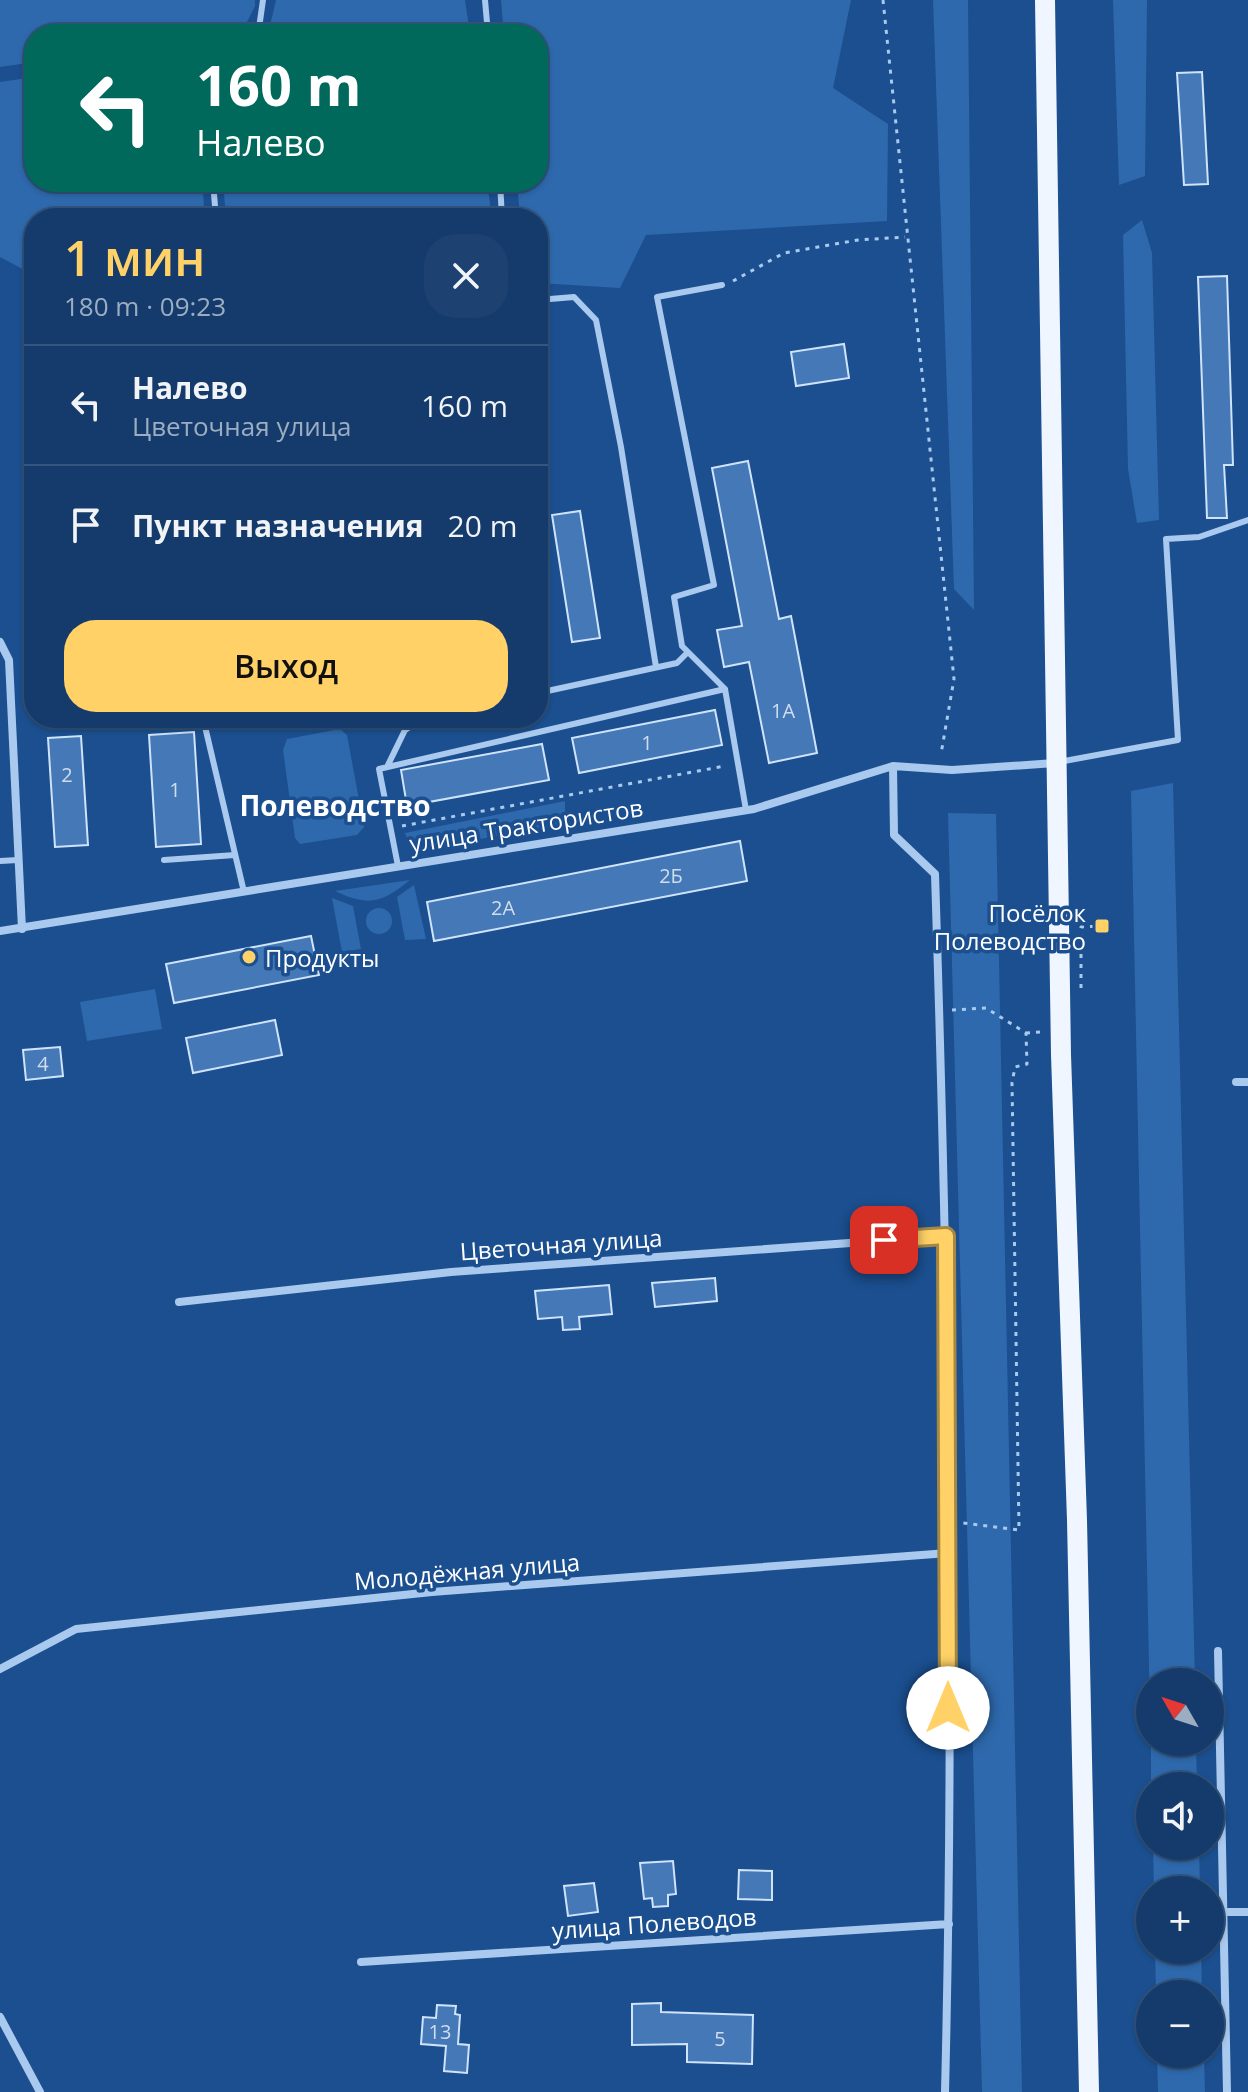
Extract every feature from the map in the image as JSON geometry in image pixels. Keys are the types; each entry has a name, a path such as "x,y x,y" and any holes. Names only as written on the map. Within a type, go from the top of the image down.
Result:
{"main road":[{"path":"1045,0 1056,763 1089,2092"}],"street":[{"path":"0,642 9,660 22,929"},
{"name":"улица Трактористов","path":"0,931 746,810 893,766 952,770 1056,763"},
{"path":"893,766 894,835 935,874 946,1236 949,1924 945,2092"},
{"path":"1236,1082 1248,1082"},
{"name":"Цветочная улица","path":"179,1302 451,1272 946,1236"},
{"name":"Молодёжная улица","path":"0,1669 76,1629 432,1592 948,1553"},
{"path":"1218,1651 1223,1876"},
{"path":"1227,2092 1224,1912 1248,1912"},
{"name":"улица Полеводов","path":"361,1962 949,1924"},
{"path":"0,2017 40,2092"}],"lane":[{"path":"260,24 263,0"},
{"path":"485,0 487,24"},
{"path":"722,285 657,297 714,585 674,597 682,646 725,689 746,810"},
{"path":"548,299 574,297 596,320 623,462 656,667"},
{"path":"1056,763 1178,740 1166,539 1199,537 1248,520"},
{"path":"548,691 677,663 688,652"},
{"path":"398,866 379,769 725,689"},
{"path":"205,728 244,892"},
{"path":"387,767 408,728"},
{"path":"164,860 235,855"},
{"path":"0,861 18,860"}],"path":[{"path":"883,0 954,679 939,752 952,770"},
{"path":"722,285 746,277 784,253 858,240 906,237"},
{"path":"391,828 738,763"},
{"path":"939,1011 986,1008 1026,1033 1027,1049 1027,1064 1015,1067 1012,1083 1019,1530 948,1521"}],"shaded area":[{"path":"0,0 255,0 246,24 24,24 24,63 0,67"},
{"path":"276,0 465,0 469,24 270,24"},
{"path":"501,0 851,0 833,88 888,124 887,221 646,235 620,288 548,284 548,208 519,208 518,192 548,192 548,24 503,24"},
{"path":"933,0 968,0 974,610 954,589"},
{"path":"1113,0 1147,0 1145,176 1119,185"},
{"path":"24,78 24,192 203,192 204,208 24,208 24,270 0,257 0,82"},
{"path":"224,192 488,192 491,208 225,208"},
{"path":"1142,220 1152,253 1159,520 1137,523 1128,469 1123,235"},
{"path":"340,729 347,735 364,827 357,835 300,844 295,838 283,750 287,739"},
{"path":"1173,783 1195,1668 1149,1668 1131,791"},
{"path":"565,801 565,817 557,825 419,850 410,847 405,833"},
{"path":"948,813 996,814 1022,2092 982,2092"},
{"path":"410,880 391,894 375,900 357,899 335,891"},
{"path":"414,885 426,939 405,940 397,897"},
{"path":"332,898 353,906 361,949 342,952"},
{"path":"379,908 388,912 392,921 388,930 379,934 370,930 366,921 370,912"},
{"path":"155,989 162,1029 87,1041 80,1002"},
{"path":"1151,1756 1196,1756 1197,1772 1151,1772"},
{"path":"1153,1860 1199,1860 1200,1876 1154,1876"},
{"path":"1155,1964 1201,1964 1202,1980 1156,1980"},
{"path":"1157,2068 1204,2068 1205,2092 1158,2092"}],"building":[{"path":"1202,72 1208,184 1184,185 1177,73"},
{"path":"1227,276 1233,465 1224,465 1227,518 1207,518 1198,277"},
{"path":"844,344 849,378 796,386 791,352"},
{"path":"748,461 779,619 791,616 817,753 769,763 749,662 724,667 717,630 742,626 712,468"},
{"path":"580,511 600,638 572,642 552,515"},
{"path":"715,710 722,745 579,773 572,738"},
{"path":"194,732 201,844 156,847 149,735"},
{"path":"81,736 88,845 55,847 48,738"},
{"path":"542,744 549,780 407,806 401,770"},
{"path":"740,841 747,881 434,941 427,902"},
{"path":"311,936 319,975 174,1003 166,964"},
{"path":"275,1020 282,1055 193,1073 186,1038"},
{"path":"60,1047 63,1076 26,1080 23,1050"},
{"path":"715,1278 717,1301 655,1307 652,1283"},
{"path":"609,1285 612,1314 579,1317 580,1329 563,1330 562,1317 538,1319 535,1291"},
{"path":"673,1861 676,1894 668,1895 668,1906 653,1907 652,1898 644,1899 640,1863"},
{"path":"739,1870 772,1871 772,1900 738,1899"},
{"path":"594,1883 598,1912 568,1916 564,1886"},
{"path":"661,2003 661,2012 753,2015 752,2064 687,2062 687,2044 632,2045 632,2004"},
{"path":"437,2005 456,2006 455,2014 460,2015 458,2044 469,2045 467,2073 444,2071 446,2046 421,2044 423,2017 436,2018"}],"place":[{"name":"Посёлок Полеводство","path":"1102,926"},
{"name":"Продукты","path":"249,957"}],"district":[{"name":"Полеводство","path":"335,805"}],"route":[{"path":"884,1240 946,1236 948,1708"}]}
